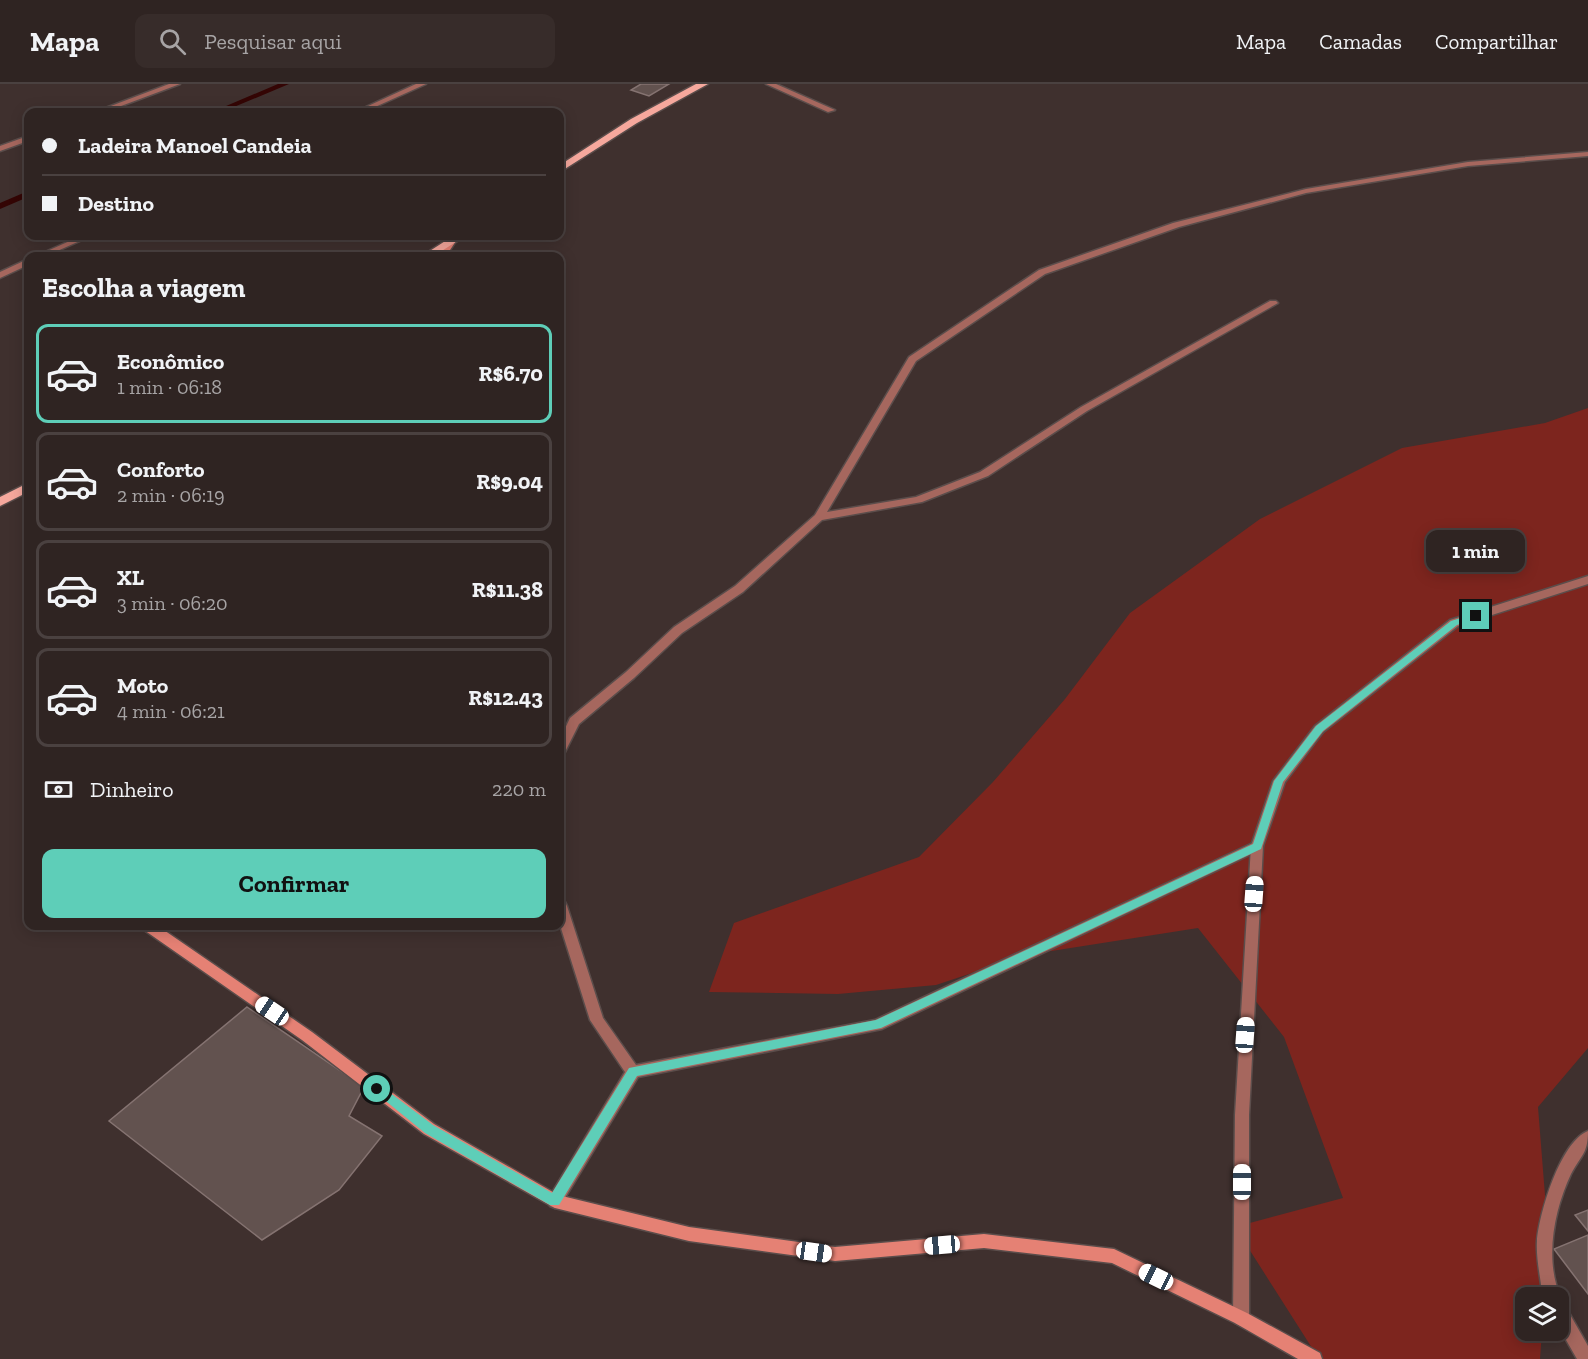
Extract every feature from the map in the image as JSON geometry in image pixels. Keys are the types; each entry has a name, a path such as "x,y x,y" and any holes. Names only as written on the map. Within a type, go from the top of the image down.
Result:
{"main road":[{"path":"564,167 634,121 703,84"},
{"path":"434,252 453,240"},
{"path":"0,502 24,489"}],"street":[{"path":"110,108 176,84"},
{"path":"368,108 422,84"},
{"path":"770,84 831,110"},
{"path":"0,149 24,140"},
{"path":"564,743 574,721 630,675 678,630 739,589 819,517 912,359 1042,272 1176,225 1306,191 1468,164 1588,154"},
{"path":"49,252 78,240"},
{"path":"445,252 454,240"},
{"path":"0,274 24,264"},
{"path":"819,517 918,500 984,474 1084,409 1273,303"},
{"path":"1241,1318 1242,1115 1257,846 1279,781 1319,729 1454,623 1588,580"},
{"path":"555,1201 633,1072 877,1025 1257,846"},
{"path":"564,918 597,1020 633,1072"},
{"path":"155,930 308,1036 429,1129 555,1201 689,1234 835,1254 984,1241 1114,1256 1241,1318 1314,1359"},
{"path":"1550,1287 1545,1240 1558,1187 1579,1145 1588,1138"},
{"path":"1569,1331 1587,1359"}],"shaded area":[{"path":"1588,408 1588,1048 1538,1107 1548,1233 1545,1287 1515,1287 1515,1341 1541,1341 1540,1359 1319,1359 1235,1227 1343,1198 1284,1037 1198,928 1026,955 936,985 838,994 709,992 734,923 919,857 993,782 1065,699 1130,613 1260,519 1402,448 1545,423"}],"building":[{"path":"641,84 669,84 649,96 631,90"},
{"path":"247,1007 364,1087 349,1116 382,1136 339,1190 262,1240 109,1121"},
{"path":"1588,1210 1588,1231 1575,1215"},
{"path":"1588,1235 1588,1294 1554,1249"}],"waterway":[{"path":"226,108 285,84"},
{"path":"0,206 24,196"}],"route":[{"path":"377,1089 429,1129 555,1201 633,1072 877,1025 1257,846 1279,781 1319,729 1454,623 1476,616"}]}
